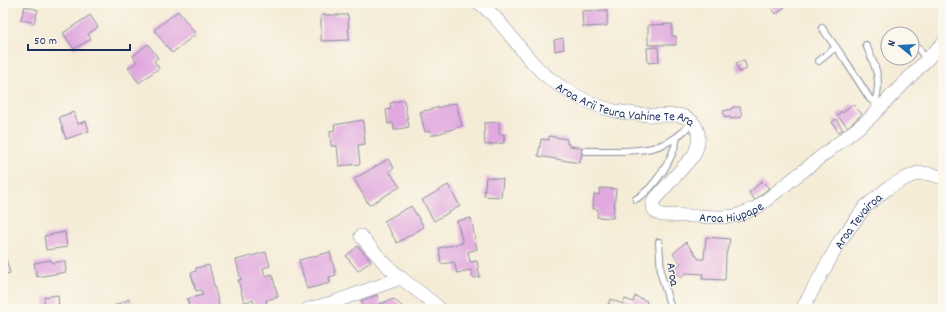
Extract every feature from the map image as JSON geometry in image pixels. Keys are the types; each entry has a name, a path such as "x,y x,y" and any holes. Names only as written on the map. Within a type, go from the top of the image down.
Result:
{"street":[{"name":"Aroa Arii Teura Vahine Te Ara","path":"486,5 534,65 557,85 586,100 613,110 640,115 679,115 692,122"},
{"name":"Aroa Hiupape","path":"692,122 697,129 699,136 698,146 694,154 652,201 652,208 662,215 720,217 736,216 756,208 869,119 878,106 943,43"},
{"name":"Aroa Tevairoa","path":"802,309 840,241 865,207 888,188 918,173 931,174 943,178"},
{"path":"361,236 380,260 440,309"},
{"path":"308,309 401,278"}],"lane":[{"path":"822,28 860,82 870,99 878,106"},
{"path":"866,44 877,71 879,90 878,106"},
{"path":"819,61 836,47"},
{"path":"920,51 926,59"},
{"name":"Aroa Arii Teura Vahine Te Ara","path":"585,151 634,151 650,149 677,138 692,122"},
{"path":"636,199 642,196 650,188 669,160 677,138"},
{"name":"Aroa","path":"659,242 661,274 671,309"}],"building":[{"path":"782,3 785,7 776,14 769,4"},
{"path":"25,6 38,10 34,23 21,19"},
{"path":"607,10 607,26 583,27 582,11"},
{"path":"178,11 196,34 172,53 154,30"},
{"path":"90,15 98,27 88,34 91,39 74,49 63,33"},
{"path":"321,15 348,15 349,40 321,41"},
{"path":"672,24 672,36 676,36 676,45 648,45 648,25"},
{"path":"563,38 564,49 555,51 554,40"},
{"path":"148,44 158,58 154,61 159,68 139,83 128,68 137,62 133,56"},
{"path":"658,47 659,62 648,63 647,48"},
{"path":"744,60 747,69 739,72 736,63"},
{"path":"404,100 409,127 394,130 393,123 388,124 386,110 391,109 390,103"},
{"path":"456,103 462,126 431,136 430,131 425,132 420,112"},
{"path":"852,104 862,114 848,127 837,116 841,111 843,113"},
{"path":"732,107 740,107 742,117 731,119 730,117 725,118 723,111 732,109"},
{"path":"74,112 78,124 86,121 89,131 66,139 59,117"},
{"path":"836,119 843,130 838,132 832,122"},
{"path":"363,120 365,144 358,145 360,164 339,166 337,146 331,146 330,131 335,130 334,125"},
{"path":"499,122 499,134 504,134 504,143 485,145 484,123"},
{"path":"549,136 567,139 567,144 569,144 569,146 583,148 580,163 538,156 541,139 549,140"},
{"path":"388,159 394,168 389,171 400,187 369,205 354,179"},
{"path":"486,177 503,179 501,197 484,196"},
{"path":"762,181 769,188 755,200 749,193"},
{"path":"448,185 460,206 434,221 422,200"},
{"path":"600,188 616,189 613,218 597,217 598,209 593,209 594,194 599,195"},
{"path":"411,206 424,227 397,243 384,221"},
{"path":"471,218 477,249 468,252 470,262 477,261 480,277 473,278 471,270 457,273 454,262 441,264 439,248 463,243 457,221"},
{"path":"65,232 67,247 46,250 44,236"},
{"path":"706,237 730,239 726,255 725,280 702,279 703,274 686,273 681,278 674,269 681,263 673,254 686,242 699,259 704,259"},
{"path":"358,246 371,261 358,271 346,256"},
{"path":"3,248 10,273 3,275"},
{"path":"266,252 270,266 263,268 265,276 272,274 278,297 266,300 268,308 255,309 253,300 244,302 238,280 241,280 236,260"},
{"path":"330,252 336,275 329,277 330,283 307,289 299,260"},
{"path":"51,260 52,263 65,261 66,272 37,277 34,263"},
{"path":"209,265 220,309 190,309 187,299 203,295 201,290 196,291 191,273 196,271 196,268"},
{"path":"58,295 59,309 45,309 44,297"},
{"path":"377,295 380,304 394,299 405,309 364,309 361,301"},
{"path":"635,296 647,301 644,309 607,309 610,299 623,304 625,299 633,302"},
{"path":"129,299 133,309 115,309 114,306"}]}
